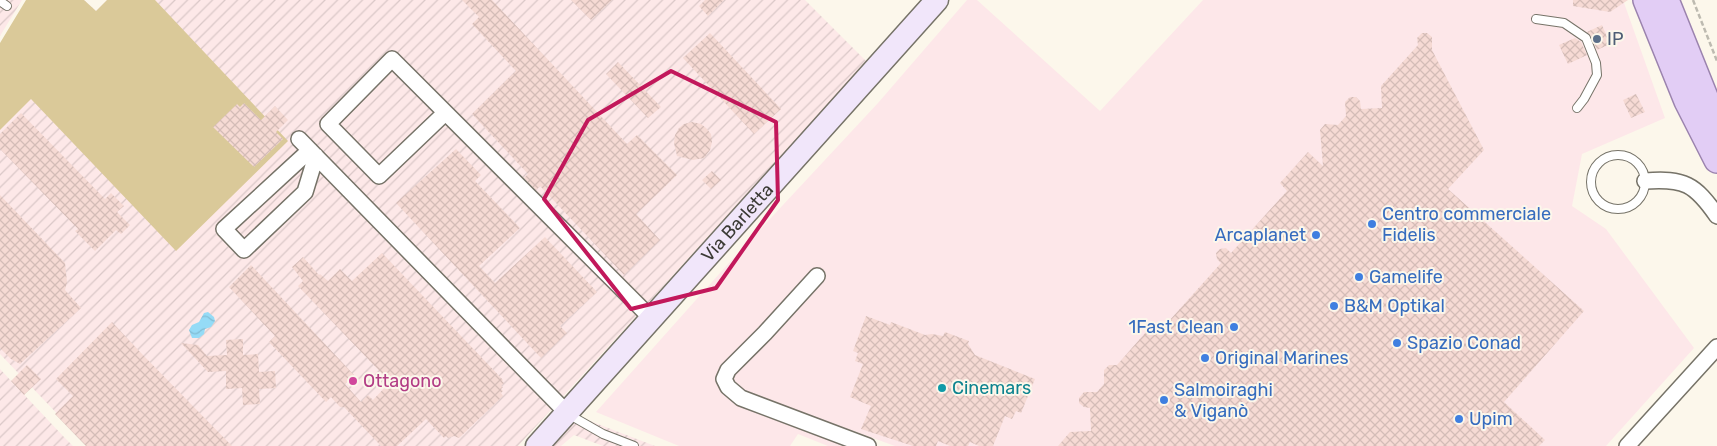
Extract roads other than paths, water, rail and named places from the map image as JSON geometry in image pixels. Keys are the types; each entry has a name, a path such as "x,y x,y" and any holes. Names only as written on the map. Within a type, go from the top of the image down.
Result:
{"main road":[{"name":"Via Barletta","path":"537,446 937,0"},
{"path":"1646,0 1687,101 1717,160"},
{"path":"1666,0 1705,97 1717,120"}],"street":[{"path":"445,113 379,176 328,124 392,59 651,318"},
{"path":"308,148 305,192 244,250 224,229 308,148"},
{"path":"308,148 567,413"},
{"path":"1645,182 1667,180 1683,183 1702,194 1717,216"},
{"path":"817,276 728,370 724,379 728,387 741,398 868,446"},
{"path":"1626,446 1717,347"},
{"path":"1702,364 1717,352"},
{"path":"1702,364 1717,358"}],"lane":[{"path":"1536,19 1564,23 1586,38 1596,63 1597,75 1584,100 1577,108"},
{"path":"1616,155 1625,156 1633,160 1643,171 1645,182 1643,193 1636,203 1626,208 1616,209 1606,207 1597,200 1592,191 1590,180 1593,170 1599,162 1607,157 1616,155"},
{"path":"567,413 603,434 634,446"}],"water":[{"path":"208,312 214,317 215,321 211,327 205,329 204,334 199,338 192,338 189,330 192,325 199,322 204,313"}],"place":[{"name":"IP","path":"1597,39"},
{"name":"Centro commerciale Fidelis","path":"1372,224"},
{"name":"Arcaplanet","path":"1316,235"},
{"name":"Gamelife","path":"1359,277"},
{"name":"B&M Optikal","path":"1334,306"},
{"name":"1Fast Clean","path":"1234,327"},
{"name":"Spazio Conad","path":"1397,343"},
{"name":"Original Marines","path":"1205,358"},
{"name":"Ottagono","path":"353,381"},
{"name":"Cinemars","path":"942,388"},
{"name":"Salmoiraghi & Viganò","path":"1164,400"},
{"name":"Upim","path":"1459,419"}]}
